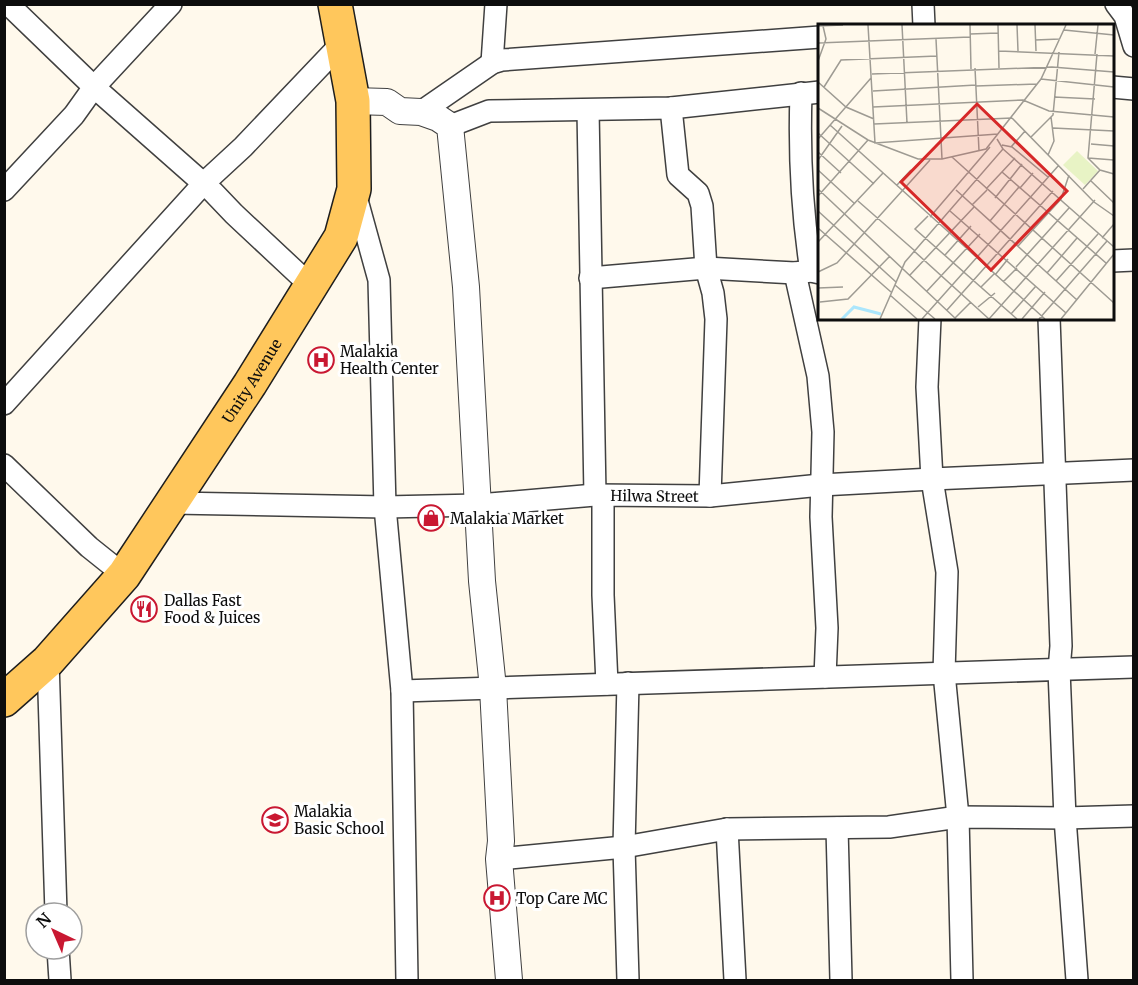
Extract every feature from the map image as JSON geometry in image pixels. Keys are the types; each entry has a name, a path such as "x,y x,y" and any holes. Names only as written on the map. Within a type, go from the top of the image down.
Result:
{"main road":[{"name":"Unity Avenue","path":"4,700 48,661 124,575 173,503 341,237 354,189 353,101 335,4"}],"street":[{"path":"8,4 93,87 204,183 311,286"},
{"path":"4,190 74,115 93,87 171,4"},
{"path":"492,63 496,4"},
{"path":"923,4 924,24"},
{"path":"1116,4 1125,16 1134,46"},
{"path":"421,112 492,63 502,60 818,37"},
{"path":"4,404 204,183 243,147 342,43"},
{"path":"1114,87 1134,89"},
{"path":"450,126 489,111 671,108 811,93 800,124 805,226 823,432 821,485 822,569 827,628 825,677"},
{"path":"353,101 387,102 400,111 421,112 438,118 450,126"},
{"path":"671,108 678,175 698,193 702,206 706,268 713,294 716,319 710,496"},
{"path":"588,110 590,278 607,684"},
{"path":"450,126 466,287 482,581 493,688 501,841 499,859 509,981"},
{"path":"354,189 379,280 385,507 402,691 407,981"},
{"path":"1114,261 1134,260"},
{"path":"590,278 706,268 809,272"},
{"path":"930,320 927,387 932,479 947,572 944,673 958,817 962,981"},
{"path":"1049,320 1065,818 1077,981"},
{"path":"4,465 84,543 124,575"},
{"name":"Hilwa Street","path":"173,503 385,507 478,505 599,495 710,496 821,485 1134,470"},
{"path":"48,661 56,901"},
{"path":"402,691 1134,667"},
{"path":"628,683 624,848 628,981"},
{"path":"499,859 624,848 727,829 889,827 958,817 1134,816"},
{"path":"837,828 841,981"},
{"path":"727,829 735,981"},
{"path":"59,961 60,981"}],"place":[{"name":"Malakia Health Center","path":"321,360"},
{"name":"Malakia Market","path":"431,518"},
{"name":"Dallas Fast Food & Juices","path":"144,609"},
{"name":"Malakia Basic School","path":"275,820"},
{"name":"Top Care MC","path":"497,898"}]}
